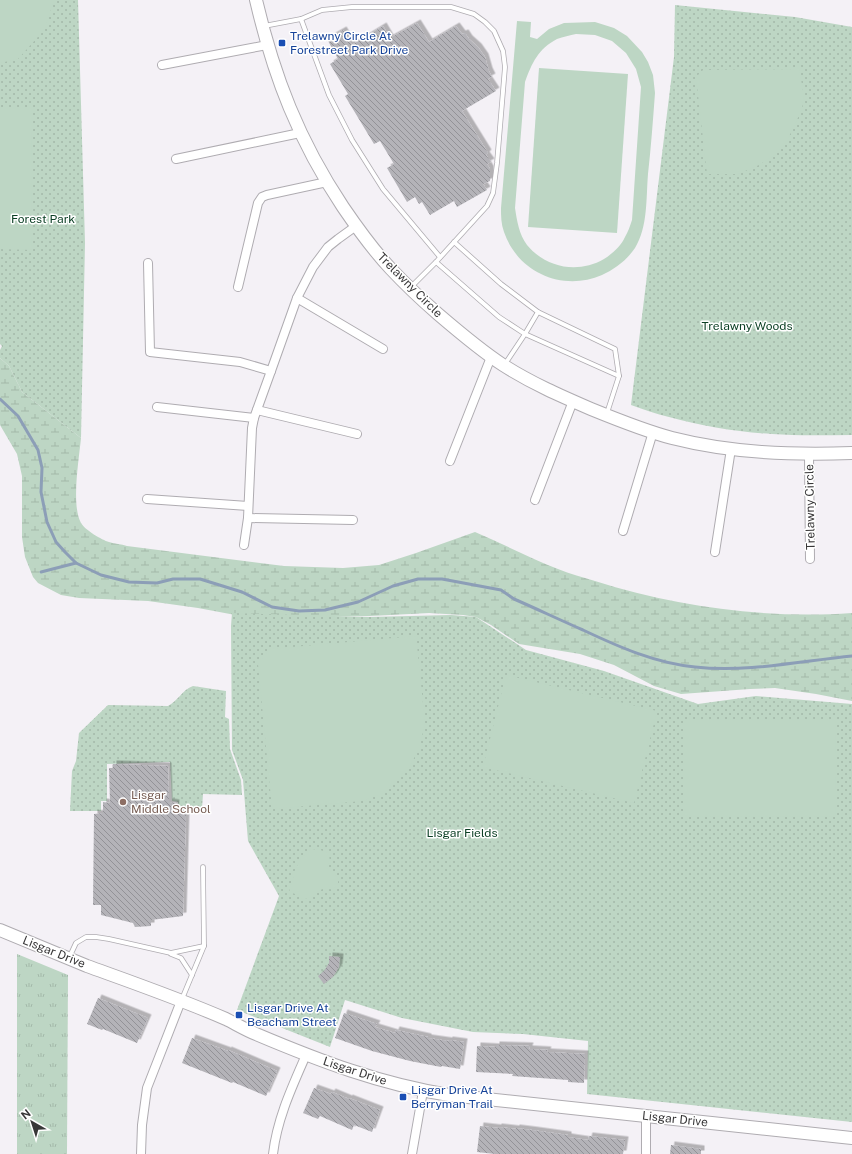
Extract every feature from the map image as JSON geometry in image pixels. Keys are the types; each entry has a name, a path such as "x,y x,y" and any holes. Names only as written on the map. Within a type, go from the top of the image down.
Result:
{"street":[{"name":"Trelawny Circle","path":"256,0 267,45 285,99 300,133 327,182 356,226 381,258 410,288 461,334 491,357 535,383 573,401 652,432 731,449 773,453 852,453"},
{"path":"162,65 267,45"},
{"path":"176,159 300,133"},
{"path":"238,287 258,203 262,197 267,194 327,182"},
{"path":"244,545 248,518 252,428 254,418 297,298 313,267 328,247 356,226"},
{"path":"148,263 150,352 240,362 271,370"},
{"path":"297,298 383,350"},
{"path":"450,461 491,357"},
{"path":"535,500 573,401"},
{"path":"157,406 254,418"},
{"path":"258,410 357,434"},
{"path":"623,532 652,432"},
{"path":"715,552 731,449"},
{"name":"Trelawny Circle","path":"809,454 810,559"},
{"path":"147,499 248,506"},
{"path":"248,518 353,520"},
{"name":"Lisgar Drive","path":"0,930 181,1001 227,1020 254,1034 306,1055 366,1076 422,1091 852,1138"},
{"path":"141,1154 142,1125 147,1088 181,1001"},
{"path":"273,1154 282,1115 306,1055"},
{"path":"412,1154 422,1091"},
{"path":"646,1116 646,1154"}],"lane":[{"path":"262,26 301,19 322,10 352,8 451,7 474,14 485,22 494,32 503,51 505,67 497,164 493,193 487,206 410,288"},
{"path":"301,19 329,95 352,140 383,189 440,257"},
{"path":"454,242 501,284 538,312 615,349 619,376 606,415"},
{"path":"436,262 498,317 525,334 619,376"},
{"path":"504,365 538,312"},
{"path":"181,1001 204,946 203,867"},
{"path":"69,958 76,943 86,937 109,939 171,954 181,958 192,975"},
{"path":"171,954 204,946"}],"green space":[{"name":"Forest Park","path":"0,0 78,0 85,243 81,438 22,392 9,366 0,358 0,350 2,346 0,344"},
{"path":"0,0 54,0 45,29 18,59 0,63"},
{"name":"Trelawny Woods","path":"675,5 795,17 852,27 852,435 782,435 733,430 681,420 631,405 674,57"},
{"path":"517,21 531,22 530,37 537,39 549,29 564,23 595,22 614,28 627,36 642,52 648,62 653,75 655,93 644,222 635,248 620,264 602,275 587,280 558,280 531,268 520,258 511,246 504,232 501,220","holes":["576,34 595,35 612,41 626,53 636,69 641,87 632,220 621,244 607,257 594,264 573,267 563,266 543,259 535,253 524,241 518,223 515,208 525,82 536,57 550,43 557,39"]},
{"path":"539,68 628,74 617,233 528,227"},
{"path":"799,69 804,96 802,109 787,141 776,154 759,165 738,174 707,174 696,77 703,70"},
{"path":"0,109 31,109 32,250 0,249"},
{"path":"0,358 9,366 22,392 81,438 76,482 76,505 78,515 81,523 86,529 106,541 127,546 284,566 343,568 379,565 475,532 563,571 658,598 722,609 755,612 787,614 852,613 852,701 775,688 681,694 654,686 614,665 580,654 519,644 491,625 476,617 463,615 429,613 370,616 246,617 148,601 79,598 61,595 38,583 33,577 25,557 22,537 22,476 17,454 0,425"},
{"name":"Lisgar Fields","path":"232,613 370,617 451,615 476,617 526,650 604,671 698,704 756,696 852,704 852,1122 587,1094 588,1041 523,1034 473,1032 402,1018 345,1000 330,1047 237,1010 279,896 248,841 243,780 232,750"},
{"path":"416,636 425,723 420,745 411,765 396,781 379,795 362,801 272,809 258,664 270,649"},
{"path":"506,675 657,711 634,803 483,767"},
{"path":"193,686 226,691 225,717 229,719 230,749 241,780 242,795 203,794 202,809 178,812 178,802 172,801 170,762 107,764 107,801 101,801 101,811 70,811 72,771 76,761 79,733 108,705 168,706 186,690"},
{"path":"835,719 836,816 683,817 683,720"},
{"path":"311,849 324,851 329,855 330,858 327,868 336,875 338,882 332,889 323,889 309,898 304,899 300,898 294,893 290,893 289,887 291,886 295,870 301,858"},
{"path":"17,954 68,975 67,1154 17,1154"}],"building":[{"path":"417,23 429,42 456,26 462,34 465,33 485,57 492,77 488,79 496,91 462,111 488,153 486,155 491,162 487,164 490,169 490,181 483,184 487,190 457,207 454,201 430,215 422,202 419,204 415,197 407,202 387,168 394,164 380,141 374,144 345,96 348,94 330,64 338,59 327,39 343,30 352,45 383,26 390,38"},
{"path":"113,764 168,766 169,802 176,803 175,813 186,813 183,916 151,920 151,926 135,927 133,923 101,915 101,905 93,905 94,814 103,813 103,802 110,803 109,768 113,768"},
{"path":"329,956 340,957 339,967 333,977 324,984 318,976 324,971 329,963"},
{"path":"98,998 148,1018 137,1043 87,1024"},
{"path":"344,1013 377,1024 375,1027 395,1033 396,1030 428,1038 464,1042 460,1069 410,1061 372,1051 335,1038"},
{"path":"192,1038 228,1050 277,1071 266,1096 182,1063"},
{"path":"496,1045 530,1046 529,1049 548,1050 547,1052 585,1054 584,1083 568,1082 568,1080 512,1076 513,1074 476,1072 477,1046 496,1047"},
{"path":"314,1088 331,1094 332,1092 380,1110 372,1132 354,1125 352,1130 320,1116 318,1119 303,1113"},
{"path":"480,1126 532,1130 568,1135 568,1137 588,1140 589,1136 625,1140 623,1154 495,1154 477,1152"},
{"path":"671,1145 701,1149 701,1154 670,1154"}],"waterway":[{"path":"0,399 18,416 38,450 42,468 41,492 47,522 56,542 76,563 101,575 129,582 157,583 173,579 200,579 242,592 272,607 299,611 325,610 358,602 393,586 418,579 442,579 501,590 514,599 624,648 651,658 680,665 734,669 774,666 852,656"},
{"path":"41,572 76,563"}],"place":[{"name":"Trelawny Circle At Forestreet Park Drive","path":"282,43"},
{"name":"Lisgar Middle School","path":"123,802"},
{"name":"Lisgar Drive At Beacham Street","path":"239,1015"},
{"name":"Lisgar Drive At Berryman Trail","path":"403,1097"}]}
